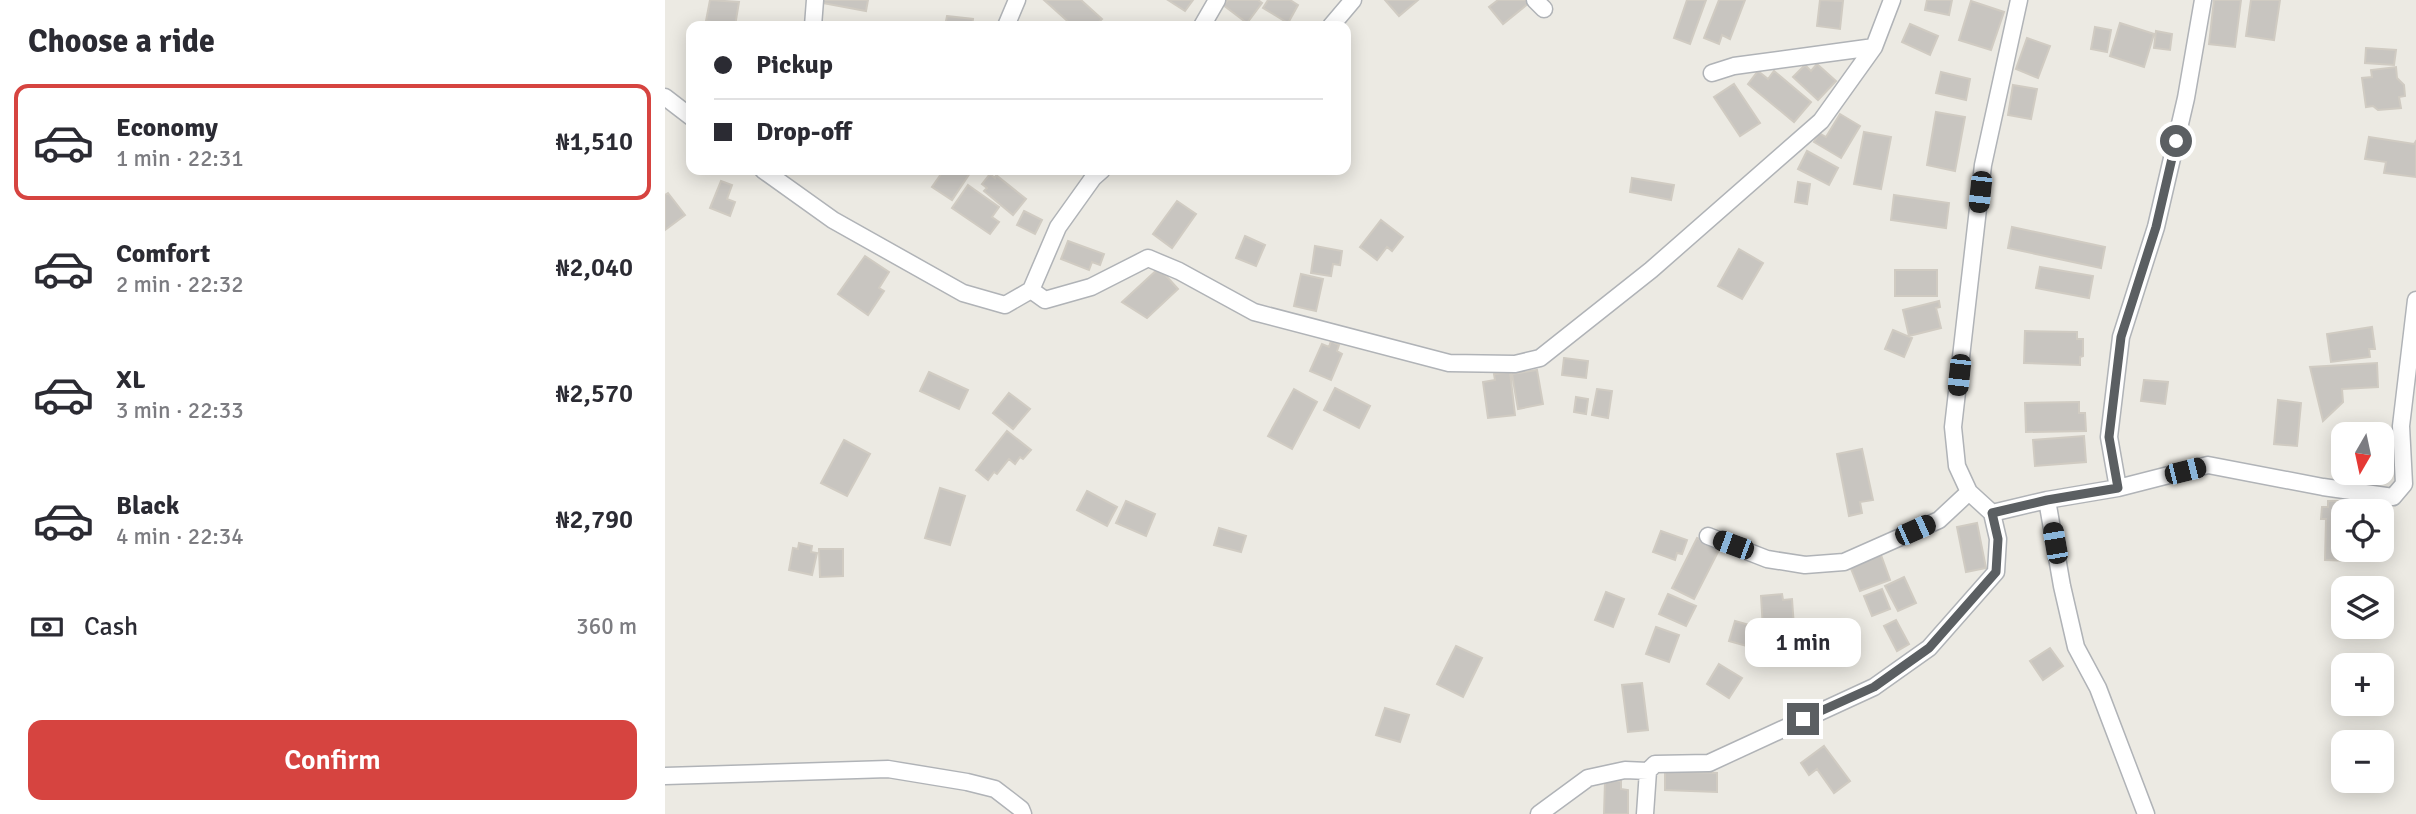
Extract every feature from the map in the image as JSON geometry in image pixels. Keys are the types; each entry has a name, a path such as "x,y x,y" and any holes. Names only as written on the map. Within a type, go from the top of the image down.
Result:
{"street":[{"path":"813,21 815,0"},
{"path":"1008,21 1017,0"},
{"path":"1205,21 1217,0"},
{"path":"1335,21 1353,0"},
{"path":"1031,290 1045,300 1091,287 1148,258 1179,271 1254,312 1448,363 1515,364 1540,358 1651,270 1821,121 1874,47 1892,0"},
{"path":"1645,814 1648,771 1655,764 1709,763 1874,687 1929,648 1996,572 1998,539 1992,513 1969,492 1957,466 1954,428 1983,166 2019,0"},
{"path":"2118,488 2109,437 2121,337 2156,227 2189,85 2203,0"},
{"path":"1711,73 1734,66 1874,47"},
{"path":"665,97 686,113"},
{"path":"769,175 833,220 963,293 1005,305 1031,290 1058,227 1097,175"},
{"path":"1992,513 2118,488 2208,465 2393,497 2404,484 2401,426 2416,300"},
{"path":"1708,536 1767,559 1805,565 1844,562 1939,520 1969,492"},
{"path":"2047,500 2076,647 2098,688 2146,814"},
{"path":"665,776 888,769 955,779 995,789 1021,809 1023,814"},
{"path":"1539,814 1588,778 1625,770 1648,771"}],"building":[{"path":"710,0 739,2 736,21 706,21"},
{"path":"817,0 868,0 866,11"},
{"path":"1044,0 1081,0 1102,19 1100,21 1067,21"},
{"path":"1168,0 1193,0 1185,11"},
{"path":"1228,0 1258,0 1262,3 1248,21 1244,21 1223,5"},
{"path":"1268,0 1290,0 1298,5 1289,21 1263,8"},
{"path":"1385,0 1418,0 1399,16"},
{"path":"1498,0 1527,0 1529,3 1503,24 1489,7"},
{"path":"1687,0 1706,0 1690,44 1674,38"},
{"path":"1719,0 1745,0 1730,39 1722,35 1719,44 1704,38"},
{"path":"1820,0 1843,1 1840,29 1817,26"},
{"path":"1927,0 1952,0 1949,15 1925,10"},
{"path":"2214,0 2241,0 2235,47 2209,44"},
{"path":"2251,0 2280,0 2274,40 2246,36"},
{"path":"1971,1 2004,12 1991,50 1959,40"},
{"path":"947,16 973,19 973,21 946,21"},
{"path":"2120,23 2154,34 2144,67 2110,56"},
{"path":"1910,24 1938,36 1930,55 1902,42"},
{"path":"2095,27 2111,30 2107,52 2091,49"},
{"path":"2156,31 2172,34 2170,50 2154,48"},
{"path":"2027,38 2050,46 2038,78 2016,69"},
{"path":"2366,48 2396,50 2394,65 2365,63"},
{"path":"1817,64 1836,81 1818,100 1793,77 1805,65 1811,71"},
{"path":"2396,67 2397,78 2404,85 2405,96 2399,97 2401,108 2378,110 2373,106 2366,107 2362,78 2372,77 2371,70"},
{"path":"1758,71 1768,79 1774,71 1811,102 1794,122 1748,84"},
{"path":"1941,72 1970,79 1966,100 1936,93"},
{"path":"1734,84 1760,123 1740,136 1714,97"},
{"path":"2013,85 2037,89 2031,119 2008,115"},
{"path":"1936,112 1965,117 1955,171 1927,165"},
{"path":"1840,114 1860,126 1841,158 1814,142 1819,133 1826,137"},
{"path":"1864,132 1891,137 1881,189 1854,184"},
{"path":"2369,137 2414,144 2416,141 2416,177 2384,173 2386,162 2365,159"},
{"path":"1807,151 1838,168 1829,185 1798,169"},
{"path":"940,175 969,175 952,200 932,187"},
{"path":"989,175 995,178 996,175 1026,199 1013,215 984,191 987,188 982,184"},
{"path":"1632,178 1674,185 1671,200 1630,192"},
{"path":"721,181 732,185 727,199 735,202 730,216 710,208"},
{"path":"1798,182 1810,184 1807,204 1795,202"},
{"path":"968,185 999,207 992,217 999,222 990,234 952,208"},
{"path":"668,193 685,215 665,230 665,195"},
{"path":"1894,195 1949,203 1946,228 1891,220"},
{"path":"1177,201 1196,214 1172,248 1153,234"},
{"path":"1024,211 1042,220 1035,234 1017,225"},
{"path":"1381,220 1403,237 1392,251 1387,247 1377,260 1360,247"},
{"path":"2012,227 2105,247 2101,268 2008,248"},
{"path":"1245,236 1265,245 1256,266 1236,258"},
{"path":"1068,241 1104,254 1100,265 1092,262 1089,270 1061,259"},
{"path":"1315,246 1342,251 1340,265 1333,264 1331,276 1311,273"},
{"path":"1739,249 1763,263 1742,299 1718,286"},
{"path":"865,256 889,272 879,288 884,291 868,315 838,294"},
{"path":"2040,267 2093,276 2089,298 2036,288"},
{"path":"1159,268 1178,289 1147,318 1122,302"},
{"path":"1895,270 1937,270 1937,296 1895,296"},
{"path":"1301,274 1323,279 1316,311 1294,306"},
{"path":"1939,301 1940,307 1936,308 1941,328 1909,336 1903,310"},
{"path":"2372,327 2375,349 2369,349 2370,357 2331,362 2327,334"},
{"path":"1893,330 1912,338 1904,357 1885,349"},
{"path":"2025,331 2077,332 2077,339 2083,339 2080,365 2024,363"},
{"path":"1331,341 1339,345 1337,351 1342,354 1331,380 1310,371 1322,344 1329,347"},
{"path":"1564,358 1588,361 1586,378 1562,375"},
{"path":"2377,363 2378,387 2342,389 2343,402 2323,421 2310,367"},
{"path":"1537,370 1543,404 1518,409 1512,374"},
{"path":"929,372 968,390 959,409 920,391"},
{"path":"1510,372 1515,415 1488,418 1483,382 1495,380 1494,374"},
{"path":"2144,380 2168,382 2165,404 2141,401"},
{"path":"1335,388 1370,406 1359,428 1324,410"},
{"path":"1294,389 1317,402 1292,449 1268,436"},
{"path":"1597,389 1612,391 1608,418 1592,415"},
{"path":"1009,393 1030,409 1013,429 993,413"},
{"path":"1576,397 1588,399 1586,414 1574,412"},
{"path":"2278,400 2301,403 2297,446 2274,444"},
{"path":"2079,402 2079,413 2085,413 2086,431 2026,432 2025,403"},
{"path":"1007,431 1031,450 1015,464 1009,459 997,474 994,472 988,480 976,470"},
{"path":"2084,436 2086,462 2035,466 2033,440"},
{"path":"844,440 870,454 847,496 821,483"},
{"path":"1862,449 1873,500 1860,502 1862,513 1849,516 1837,454"},
{"path":"940,488 965,496 950,545 925,538"},
{"path":"1087,491 1117,507 1107,526 1077,510"},
{"path":"1126,501 1155,514 1146,536 1116,523"},
{"path":"2328,501 2331,501 2331,560 2325,560 2326,519 2321,519 2322,507 2328,507"},
{"path":"1977,523 1986,568 1966,572 1957,527"},
{"path":"1219,528 1246,536 1241,552 1214,545"},
{"path":"1661,531 1687,540 1682,554 1677,553 1675,560 1653,552"},
{"path":"1697,538 1719,550 1694,599 1672,588"},
{"path":"799,543 812,546 811,552 817,553 812,575 789,570 793,548 798,549"},
{"path":"819,549 843,549 843,576 820,577"},
{"path":"1881,555 1890,580 1860,591 1850,566"},
{"path":"1904,577 1916,603 1898,611 1885,586"},
{"path":"1882,589 1890,609 1872,616 1864,596"},
{"path":"1606,592 1624,599 1613,627 1595,620"},
{"path":"1668,594 1696,606 1686,626 1659,614"},
{"path":"1782,594 1783,600 1792,599 1794,627 1763,629 1761,596"},
{"path":"1896,620 1909,644 1897,651 1884,626"},
{"path":"1735,621 1760,628 1754,648 1729,641"},
{"path":"1656,627 1679,635 1669,662 1646,654"},
{"path":"1456,646 1482,658 1463,697 1437,684"},
{"path":"2050,648 2063,666 2043,680 2030,661"},
{"path":"1719,664 1742,678 1729,698 1707,684"},
{"path":"1642,683 1648,730 1628,732 1622,685"},
{"path":"1385,708 1409,715 1400,742 1376,735"},
{"path":"1824,746 1850,781 1834,793 1817,769 1809,775 1801,763"},
{"path":"1665,771 1717,773 1717,792 1665,790"},
{"path":"1605,781 1621,781 1621,789 1628,790 1628,814 1604,814"}],"route":[{"path":"1803,719 1874,687 1929,648 1996,572 1998,539 1992,513 2118,488 2109,437 2121,337 2156,227 2176,141"}]}
